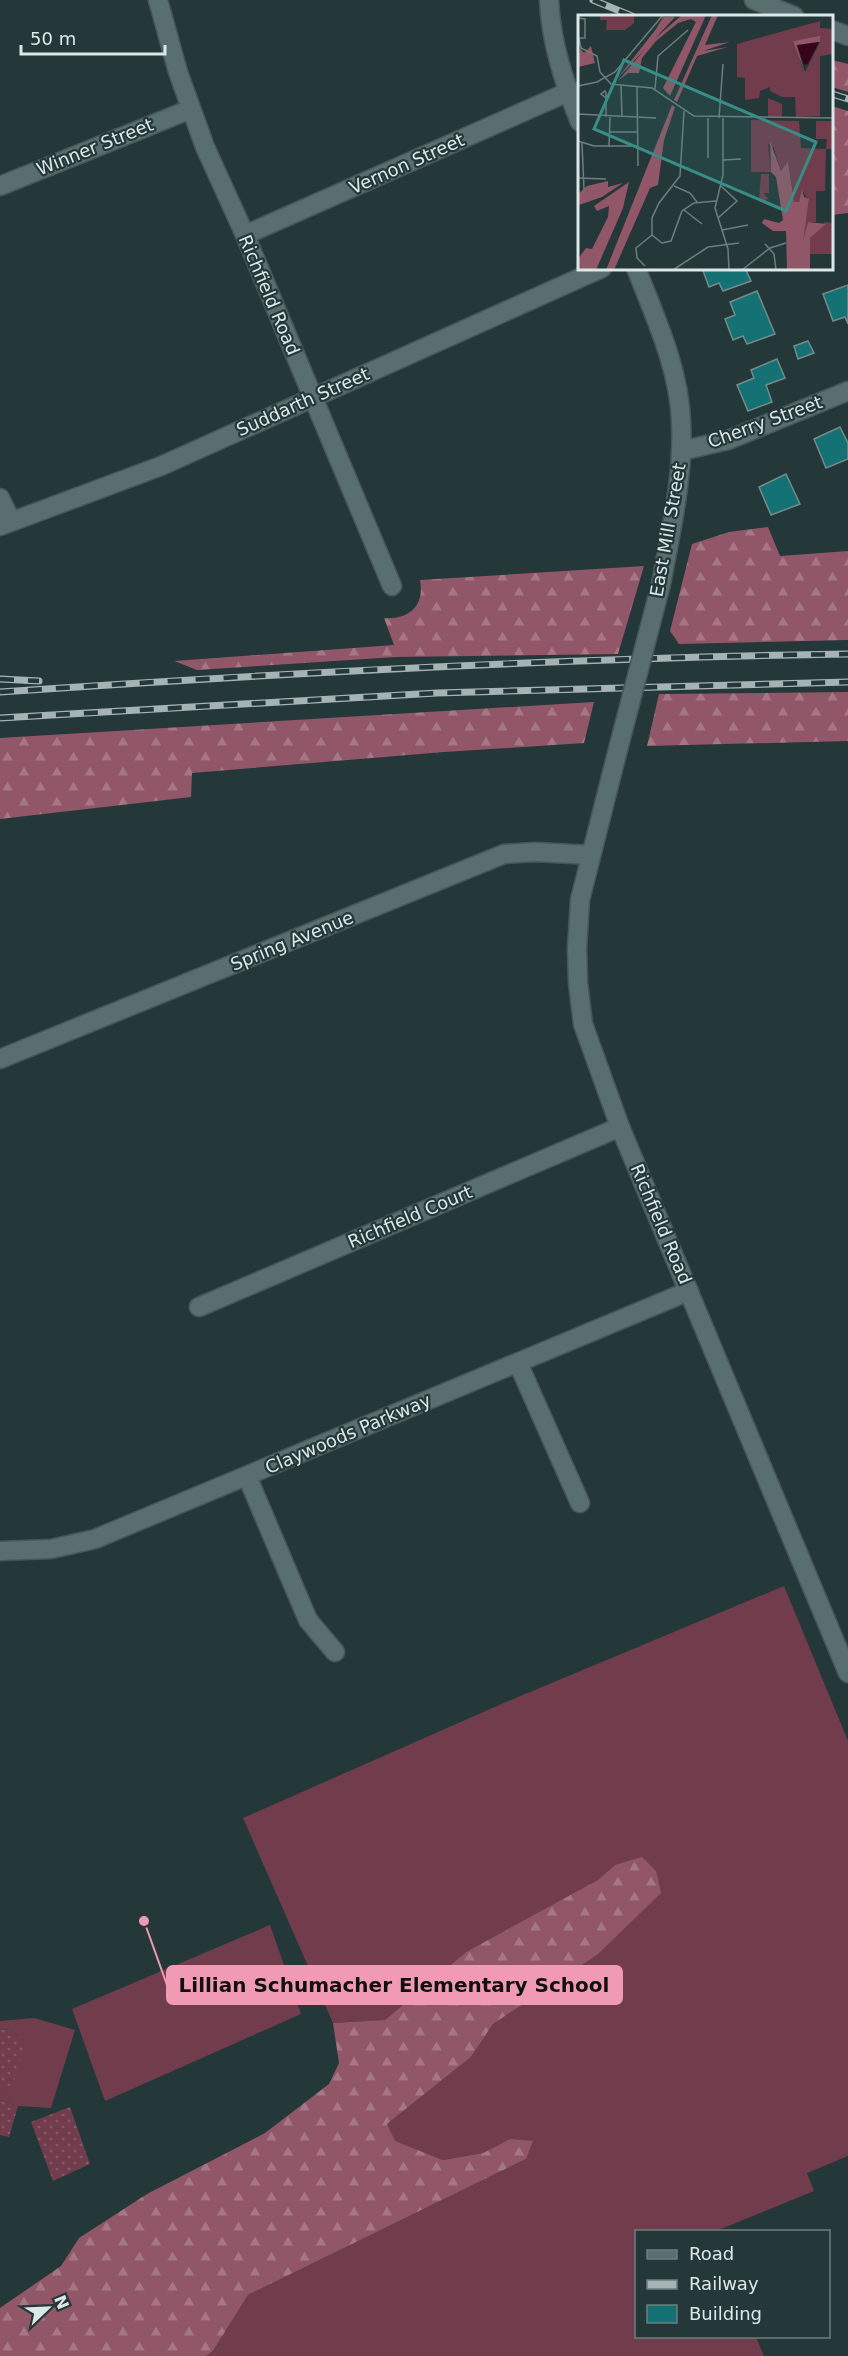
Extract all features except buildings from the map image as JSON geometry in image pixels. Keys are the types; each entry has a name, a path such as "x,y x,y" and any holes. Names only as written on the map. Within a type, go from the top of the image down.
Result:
{"street":[{"name":"Richfield Road","path":"158,0 178,72 205,147 245,235 392,586"},
{"path":"549,0 551,28 568,92 578,119"},
{"path":"754,0 792,15"},
{"path":"833,31 848,36"},
{"name":"Vernon Street","path":"245,235 568,92"},
{"name":"Winner Street","path":"0,186 191,109"},
{"name":"Suddarth Street","path":"5,524 161,466 598,270"},
{"name":"East Mill Street","path":"616,757 661,584 678,489 681,451 681,419 672,370 667,350 637,270"},
{"name":"Cherry Street","path":"681,451 728,440 848,391"},
{"path":"0,498 5,524"},
{"name":"Richfield Road","path":"616,757 580,900 577,949 583,1024 620,1127 848,1673"},
{"name":"Spring Avenue","path":"0,1059 504,854 535,852 591,855"},
{"name":"Richfield Court","path":"199,1307 620,1127"},
{"name":"Claywoods Parkway","path":"0,1551 51,1549 94,1539 689,1291"},
{"path":"518,1363 580,1503"},
{"path":"247,1476 308,1620 335,1652"}],"shaded area":[{"path":"784,1586 848,1741 848,2156 807,2173 814,2191 718,2230 635,2230 635,2338 756,2338 764,2356 206,2356 213,2351 248,2295 526,2159 510,2139 483,2153 443,2160 394,2141 387,2124 471,2057 493,2024 597,1955 615,1865 599,1880 466,1952 385,2020 333,2023 243,1818 506,1702"},
{"path":"270,1925 301,2014 105,2101 72,2009"},
{"path":"34,2018 75,2030 51,2108 18,2106 0,2100 0,2093 23,2040 10,2029 0,2030 0,2021"},
{"path":"10,2029 23,2040 25,2045 13,2084 2,2089 0,2093 0,2030"},
{"path":"0,2100 18,2106 9,2137 0,2135"},
{"path":"70,2107 90,2164 53,2181 31,2122"}],"green space":[{"path":"833,60 848,64 848,92 833,87"},
{"path":"833,106 848,111 848,213 833,215"},
{"path":"768,527 780,556 848,551 848,640 679,644 670,631 692,544 729,532"},
{"path":"644,566 618,654 396,657 197,670 174,661 394,645 384,618 401,617 413,610 420,597 420,580"},
{"path":"848,692 848,741 647,746 659,694"},
{"path":"594,702 584,743 192,773 191,797 0,819 0,738"},
{"path":"642,1857 656,1871 661,1893 597,1955 493,2024 471,2057 387,2124 395,2141 443,2160 483,2153 510,2139 533,2141 526,2159 248,2295 213,2351 206,2356 0,2356 0,2308 61,2266 79,2238 147,2194 265,2133 329,2084 339,2063 333,2023 385,2020 466,1952 598,1880 615,1865"}],"railway":[{"path":"593,0 630,15"},
{"path":"833,94 848,99"},
{"path":"0,692 424,667 848,654"},
{"path":"0,679 39,681"},
{"path":"0,718 437,693 848,682"}],"place":[{"name":"Lillian Schumacher Elementary School","path":"144,1921"}]}
